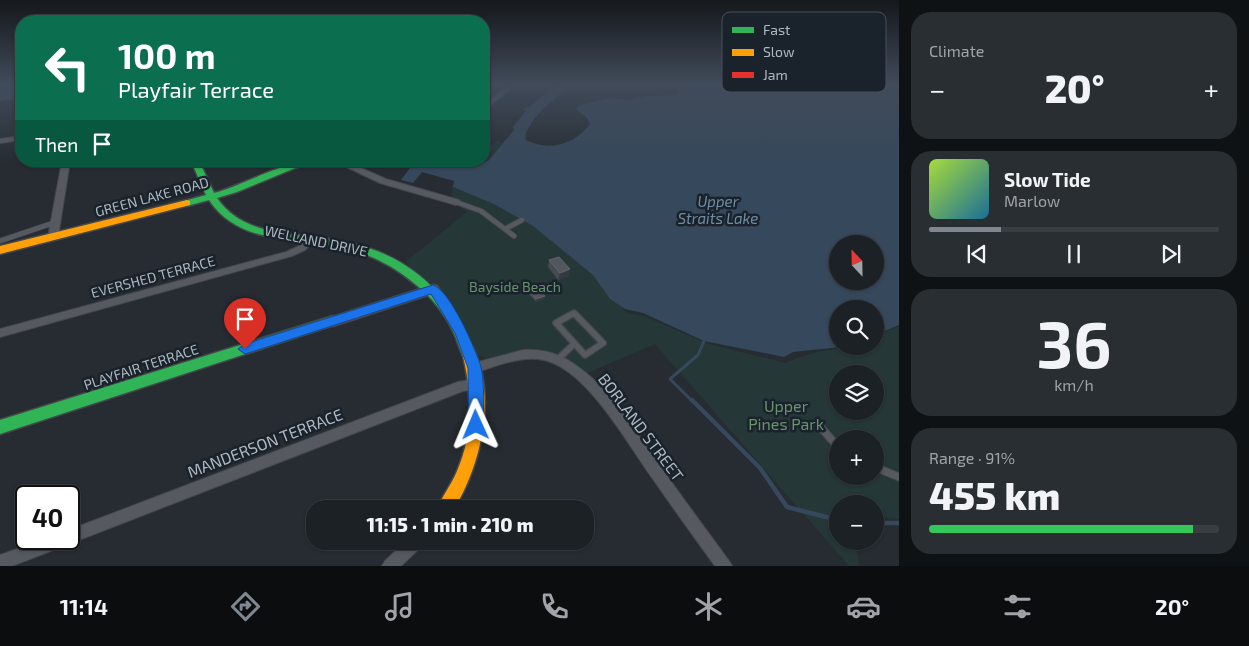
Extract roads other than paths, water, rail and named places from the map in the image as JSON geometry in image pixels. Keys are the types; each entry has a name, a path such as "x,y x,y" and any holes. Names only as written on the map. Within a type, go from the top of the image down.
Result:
{"street":[{"path":"0,142 15,139"},
{"path":"53,237 65,167"},
{"name":"WELLAND DRIVE","path":"198,167 213,196 226,215 240,224 372,252 397,263 433,289 461,332 474,368 476,443 466,477 451,500"},
{"name":"GREEN LAKE ROAD","path":"3,245 53,237 213,196 292,167"},
{"path":"352,167 383,181 456,202"},
{"name":"EVERSHED TERRACE","path":"0,333 289,254 302,248 310,240"},
{"name":"PLAYFAIR TERRACE","path":"0,428 433,289"},
{"name":"BORLAND STREET","path":"474,368 521,355 536,355 557,360 574,371 606,403 724,566"},
{"name":"MANDERSON TERRACE","path":"80,533 462,386 475,384"},
{"path":"0,563 35,550"},
{"path":"390,566 407,550"}],"lane":[{"path":"456,202 481,211 514,236"},
{"path":"505,229 522,220"},
{"path":"3,245 56,222"},
{"path":"574,313 603,343 585,355 574,344 556,323 574,313"},
{"path":"557,360 574,344"},
{"path":"817,423 829,437"},
{"path":"884,470 899,476"}],"water":[{"name":"Upper Straits Lake","path":"525,110 542,110 530,126 526,134 526,140 535,144 553,145 561,144 577,137 590,124 587,118 578,110 899,110 899,325 884,331 884,300 829,300 829,348 793,352 784,357 704,341 643,313 625,309 610,299 593,275 533,226 494,204 453,187 454,181 422,172 413,183 401,180 411,167 490,167 490,159 514,130 513,127"}],"waterway":[{"path":"693,402 670,379 698,355 704,341"},
{"path":"692,400 760,468 787,507 829,518"},
{"path":"884,523 899,523"}],"park label":[{"name":"Bayside Beach","path":"515,287"},
{"name":"Upper Pines Park","path":"786,415"}]}
